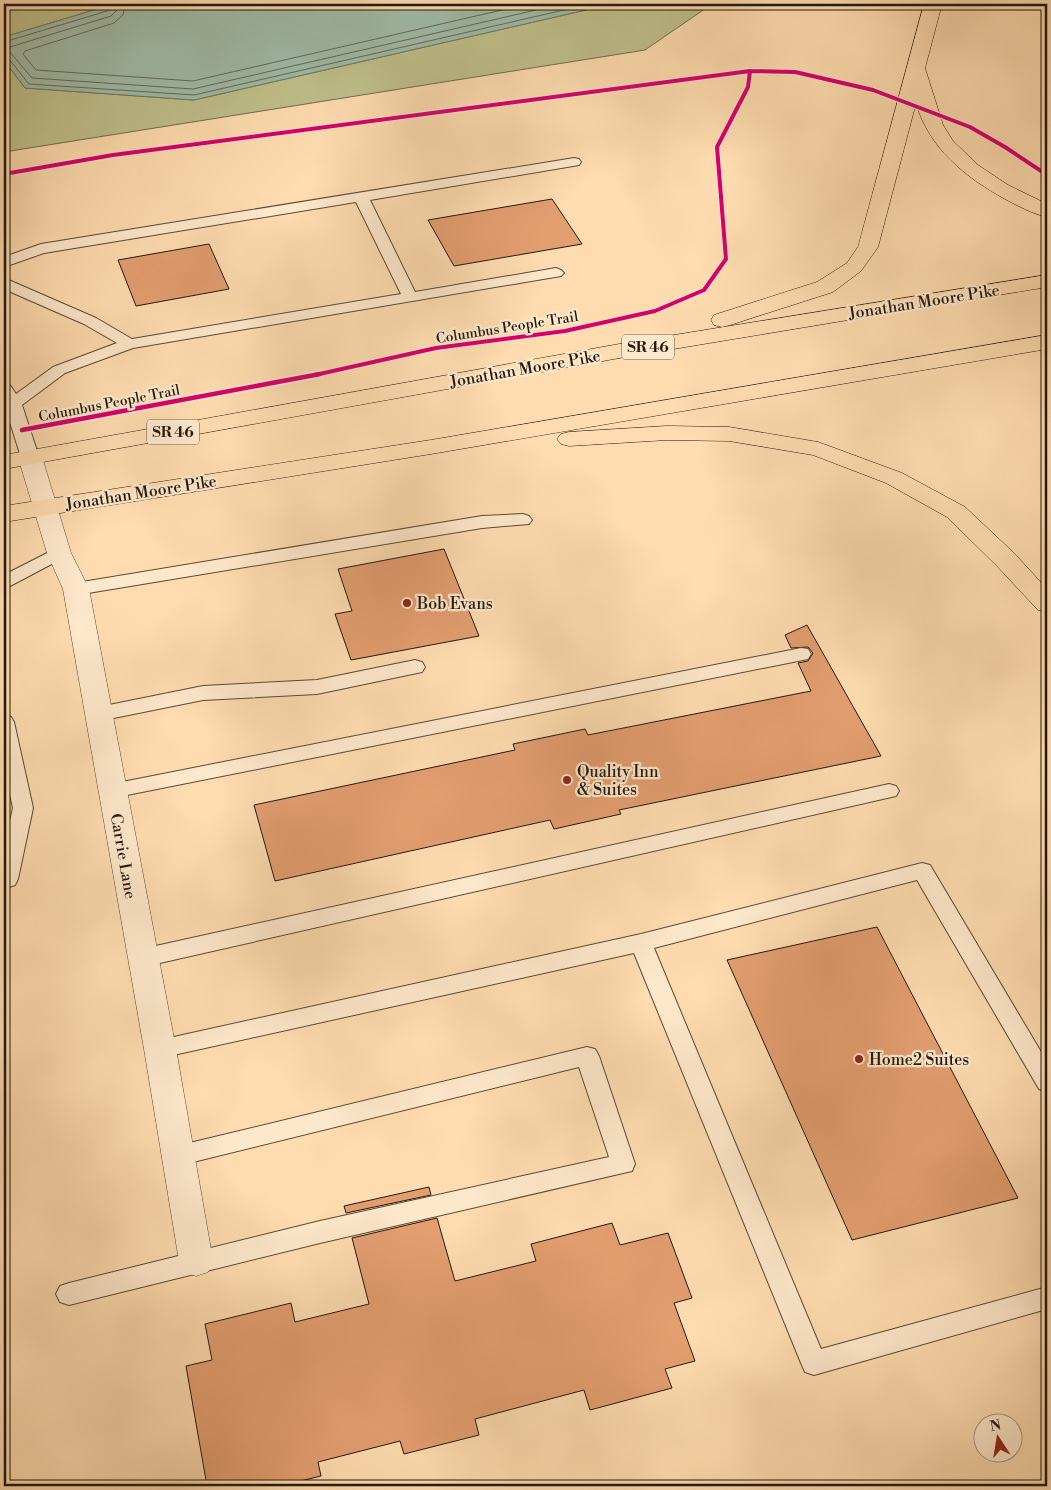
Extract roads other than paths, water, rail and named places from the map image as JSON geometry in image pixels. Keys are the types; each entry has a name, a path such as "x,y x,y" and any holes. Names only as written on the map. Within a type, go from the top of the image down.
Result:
{"highway":[{"path":"625,350 825,287 854,268 868,247 934,4"},
{"path":"916,69 926,106 938,132 968,167 1022,201 1047,211"},
{"name":"Jonathan Moore Pike","path":"17,460 625,350 1047,281"},
{"path":"979,291 1047,294"},
{"path":"1025,346 1047,336"},
{"name":"Jonathan Moore Pike","path":"4,514 431,447 1047,342"},
{"path":"431,447 667,433 729,434 818,449 894,478 956,512 1005,559 1047,604"}],"street":[{"name":"Carrie Lane","path":"17,460 46,507 59,553 76,589 142,958 160,1048 196,1261"}],"lane":[{"path":"4,262 41,249 574,162"},
{"path":"362,197 410,297"},
{"path":"8,404 58,370 130,344 556,273"},
{"path":"4,283 90,321 130,344"},
{"path":"4,388 17,460"},
{"path":"76,589 482,522 523,520"},
{"path":"4,582 59,553"},
{"path":"112,791 801,654"},
{"path":"99,714 203,693 317,687 415,667"},
{"path":"4,722 23,808 7,879 4,881"},
{"path":"142,958 889,791"},
{"path":"160,1048 641,943 922,871 1047,1082"},
{"path":"641,943 814,1363 1047,1298"},
{"path":"69,1294 196,1261 623,1164 587,1056 177,1156"}],"water":[{"path":"114,4 612,4 194,100 25,88 4,60 4,37"}],"place":[{"name":"Bob Evans","path":"407,603"},
{"name":"Quality Inn & Suites","path":"567,780"},
{"name":"Home2 Suites","path":"859,1059"}]}
